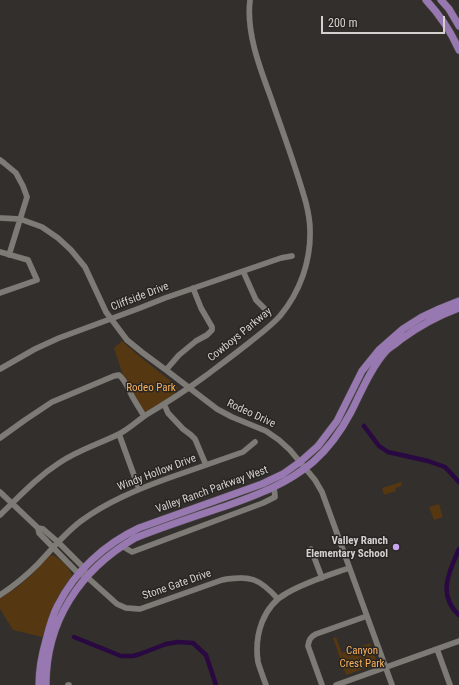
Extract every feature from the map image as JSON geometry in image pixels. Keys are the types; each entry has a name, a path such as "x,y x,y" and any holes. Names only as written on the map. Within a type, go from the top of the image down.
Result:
{"main road":[{"path":"426,0 447,27 459,50"},
{"path":"441,0 459,26"},
{"name":"Valley Ranch Parkway West","path":"39,685 43,650 51,621 58,604 81,571 104,549 139,528 148,529 258,495 298,473 337,421 362,371 378,350 456,306"},
{"name":"Valley Ranch Parkway West","path":"46,685 52,639 57,624 79,586 101,562 148,529 223,498 262,484 315,460 327,448 344,425 387,346"},
{"path":"223,498 225,506"}],"street":[{"name":"Cowboys Parkway","path":"0,515 23,491 59,462 72,454 130,428 144,416 189,388 264,331 280,316 293,298 300,284 306,266 310,245 310,225 306,203 255,50 251,30 250,0"},
{"path":"0,160 16,173 24,186 27,197 9,256"},
{"name":"Rodeo Drive","path":"0,218 20,220 42,227 58,238 71,250 85,267 98,296 111,319 127,340 217,409 232,417 271,433 290,450 303,465 322,492 392,685"},
{"path":"0,252 9,256 28,260 37,280 0,293"},
{"name":"Cliffside Drive","path":"0,369 35,349 59,338 165,298 281,258 292,256"},
{"path":"243,271 256,300 265,309"},
{"path":"166,370 179,355 212,330 212,327 201,308 194,288"},
{"path":"0,438 52,402 119,375 122,377 144,416"},
{"path":"164,404 168,413 195,439 206,465"},
{"path":"119,434 139,489"},
{"name":"Windy Hollow Drive","path":"0,595 22,580 58,542 80,522 99,509 139,489 243,452 255,442"},
{"path":"122,546 132,552 263,503 275,498 274,487"},
{"name":"Stone Gate Drive","path":"0,492 38,528 43,529 58,542 87,577 117,604 126,608 140,609 222,580 234,578 245,578 262,584 278,599"},
{"name":"Stone Gate Drive","path":"38,528 39,533 52,548 81,571"},
{"path":"311,549 322,578"},
{"path":"266,685 258,661 258,645 259,631 269,608 286,593 298,587 349,568"},
{"path":"322,685 308,646 308,640 316,634 367,616"},
{"path":"336,685 459,641"},
{"path":"437,649 450,685"},
{"path":"46,685 52,685"}],"green space":[{"name":"Rodeo Park","path":"122,341 177,386 176,393 145,413 125,381 114,348"},
{"path":"401,482 402,486 395,488 396,491 384,495 382,488"},
{"path":"439,504 443,517 434,520 429,507"},
{"path":"51,555 63,563 72,575 53,608 42,637 13,630 0,609 0,598 28,578 48,556"},
{"name":"Canyon Crest Park","path":"336,637 342,653 370,643 377,664 346,675 333,638"}],"waterway":[{"path":"364,426 379,446 388,452 428,461 445,467 459,482"},
{"path":"459,549 447,583 448,599 452,607 459,615"},
{"path":"74,637 121,656 133,656 166,644 178,642 193,643 206,655 216,685"}],"place":[{"name":"Valley Ranch Elementary School","path":"396,547"}]}
